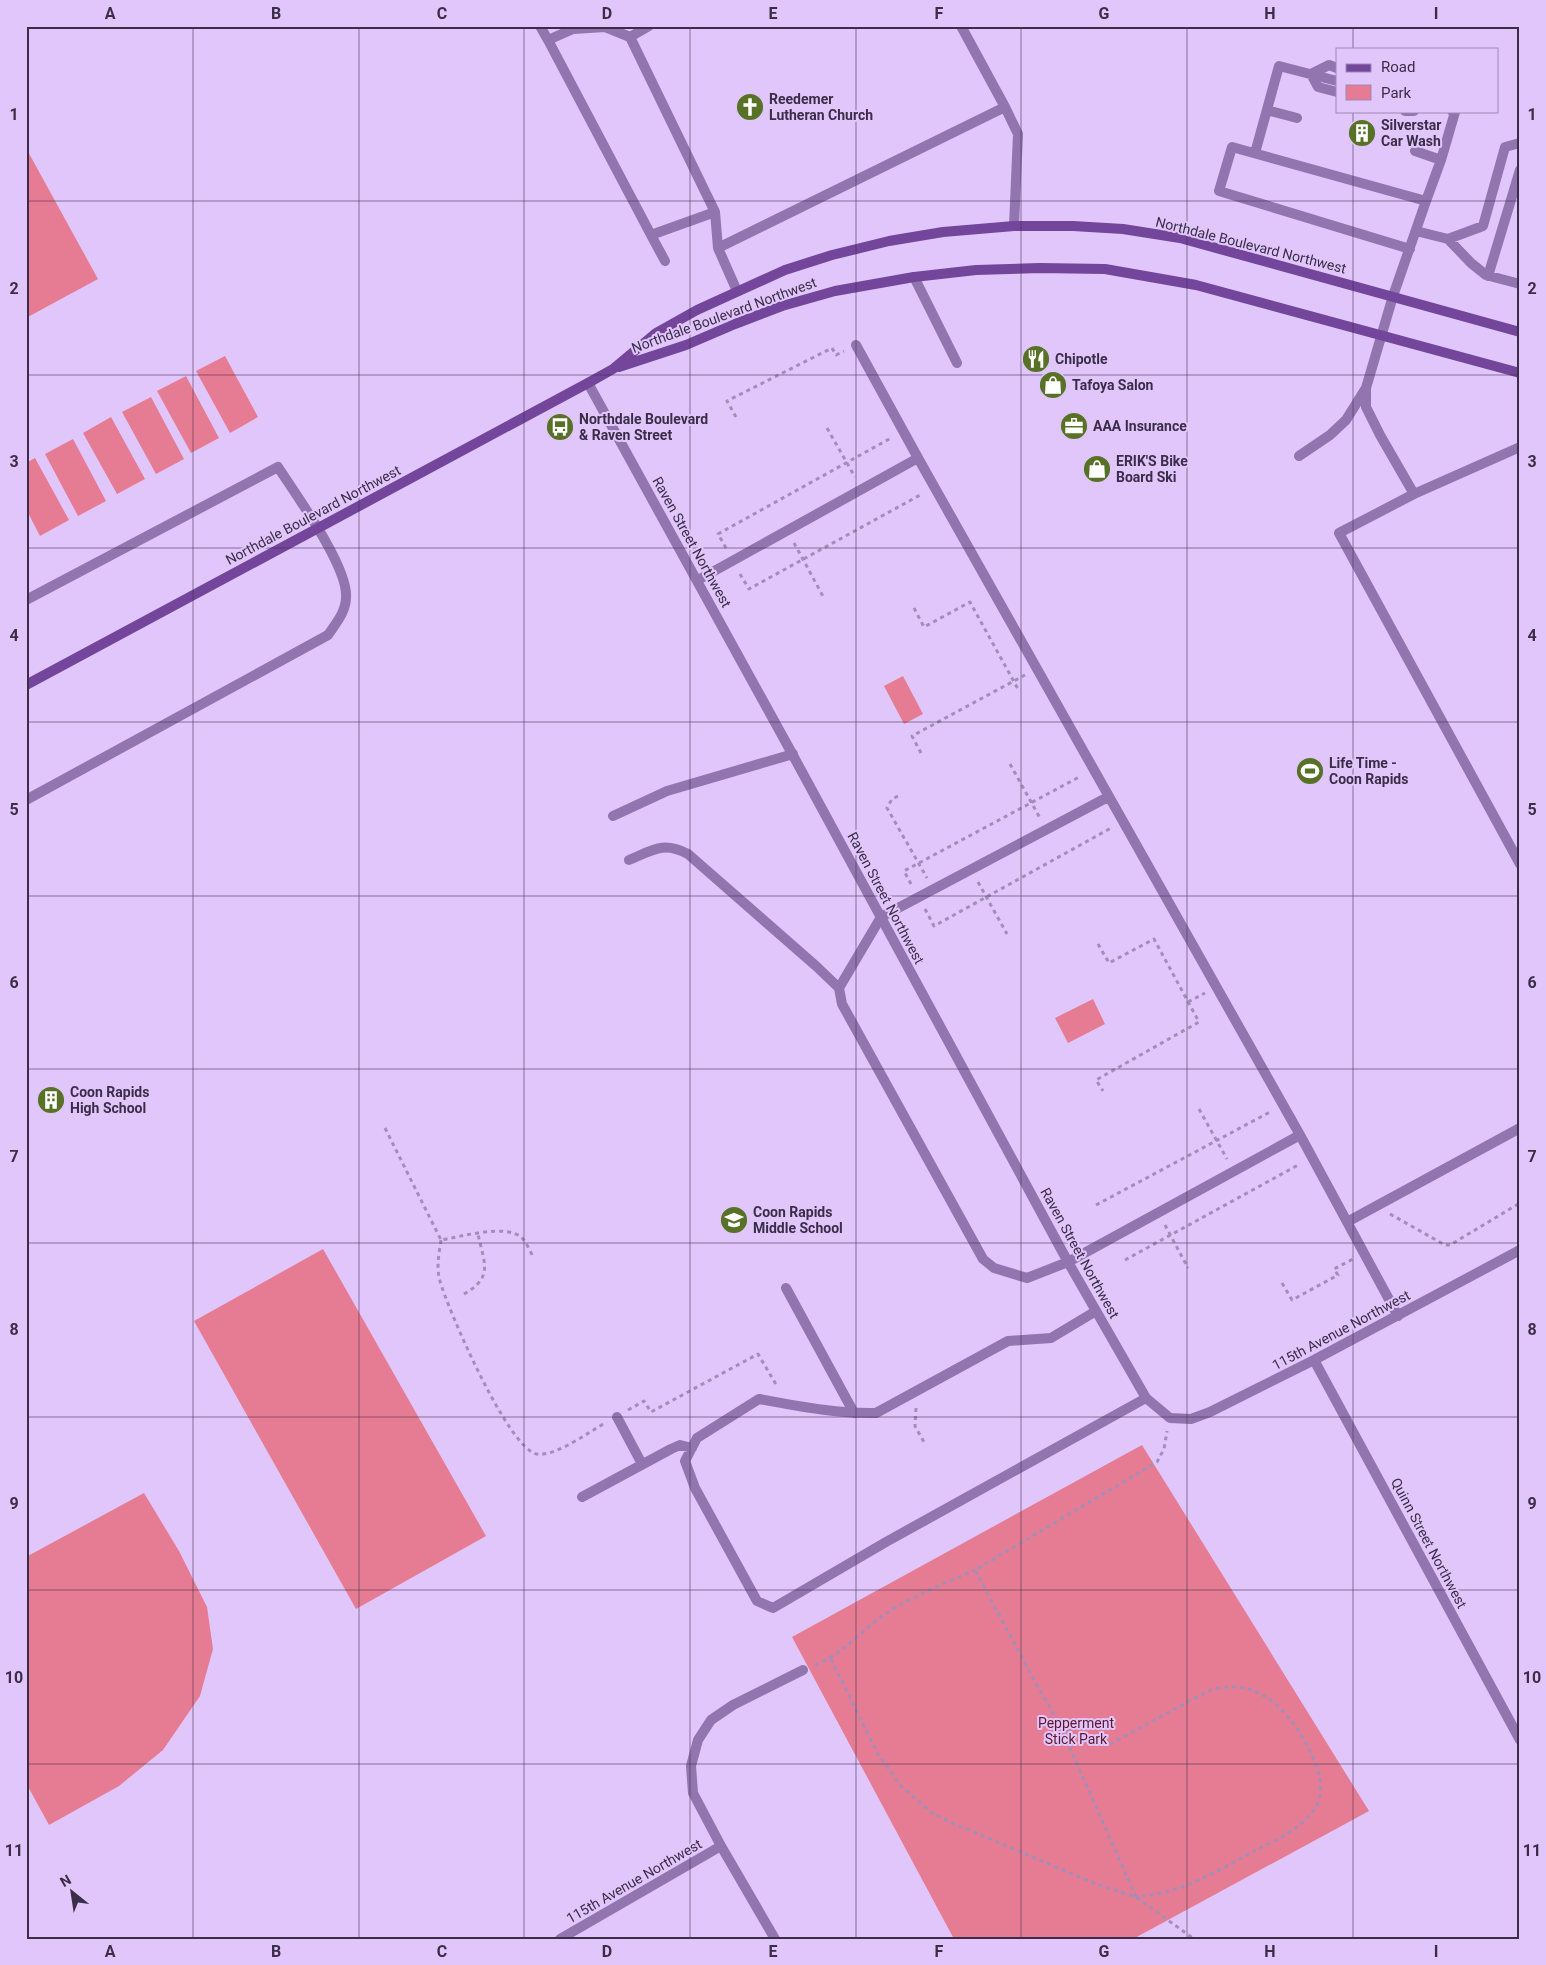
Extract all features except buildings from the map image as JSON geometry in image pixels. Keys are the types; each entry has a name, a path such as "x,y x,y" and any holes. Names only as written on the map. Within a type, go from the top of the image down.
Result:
{"street":[{"path":"540,26 665,261"},
{"path":"630,37 650,26"},
{"path":"961,26 1018,134 1014,226"},
{"path":"548,40 573,29 605,27 630,37 715,212 718,248 737,291"},
{"path":"1255,153 1280,66 1336,81"},
{"path":"1311,74 1329,66 1336,68"},
{"path":"1311,74 1318,87 1336,92"},
{"path":"718,248 1005,107"},
{"path":"1268,110 1297,118"},
{"path":"1414,494 1366,407 1366,388 1393,296 1441,160 1455,112"},
{"path":"1448,239 1483,226 1505,147 1520,143"},
{"path":"1410,249 1219,192 1232,147 1426,201"},
{"path":"1415,151 1441,160"},
{"path":"1488,276 1520,170"},
{"path":"651,235 715,212"},
{"name":"Northdale Boulevard Northwest","path":"26,685 588,383 613,369 656,333 696,310 785,270 832,255 889,241 943,232 1014,226 1073,226 1123,229 1180,238 1520,332"},
{"path":"1416,231 1448,239 1471,263 1488,276 1520,284"},
{"name":"Northdale Boulevard Northwest","path":"613,369 686,345 782,306 835,291 914,277 976,270 1040,268 1105,269 1196,285 1520,374"},
{"path":"914,277 956,363"},
{"path":"856,345 934,488 1300,1135 1398,1316"},
{"name":"Raven Street Northwest","path":"588,383 698,580 1068,1262 1146,1398 1170,1418"},
{"path":"1299,456 1330,435 1346,420 1366,388"},
{"path":"1520,447 1414,494 1339,533 1520,864"},
{"path":"698,580 918,458"},
{"path":"26,600 278,467 318,527 340,569 346,596 341,617 328,635 26,800"},
{"path":"613,816 667,791 793,754"},
{"path":"839,988 881,917 1108,797"},
{"path":"629,860 660,847 674,847 688,854 839,988 842,1004 983,1259 994,1268 1027,1278 1068,1262 1300,1135"},
{"path":"1347,1222 1520,1128"},
{"name":"115th Avenue Northwest","path":"1170,1418 1191,1419 1210,1412 1314,1360 1520,1250"},
{"path":"786,1288 854,1413"},
{"path":"1096,1311 1051,1338 1008,1341 876,1413 820,1410 759,1399 697,1438 685,1461 695,1488 756,1601 773,1608 903,1533 1146,1398"},
{"name":"Quinn Street Northwest","path":"1314,1360 1520,1740"},
{"path":"617,1416 642,1464"},
{"path":"582,1496 680,1445 692,1448"},
{"path":"775,1939 721,1846 694,1793 691,1766 698,1740 711,1720 733,1705 803,1670"},
{"name":"115th Avenue Northwest","path":"560,1939 721,1846"}],"path":[{"path":"736,417 727,401 832,348 836,355 856,345"},
{"path":"828,428 862,489"},
{"path":"727,550 718,534 903,431"},
{"path":"740,574 749,589 934,488"},
{"path":"787,531 824,598"},
{"path":"914,608 924,627 970,602 1018,689"},
{"path":"921,753 912,736 1036,669"},
{"path":"1010,764 1047,829"},
{"path":"913,887 904,871 1031,801 1093,770"},
{"path":"898,796 892,799 887,808 934,889"},
{"path":"925,909 934,926 1098,836"},
{"path":"971,869 1007,934"},
{"path":"1098,944 1109,963 1154,939 1199,1022 1096,1080 1103,1091"},
{"path":"1199,1109 1234,1172"},
{"path":"1096,1205 1254,1120"},
{"path":"385,1128 441,1240 437,1265 440,1281 463,1340 508,1424 529,1451 537,1454 554,1452 644,1401 651,1412 758,1354 777,1386"},
{"path":"1125,1260 1312,1157"},
{"path":"1377,1206 1445,1245 1450,1245 1520,1203"},
{"path":"1158,1213 1188,1268"},
{"path":"441,1240 499,1231 511,1231 522,1238 534,1258"},
{"path":"464,1294 482,1280 484,1271 478,1234"},
{"path":"1282,1283 1292,1300 1338,1275 1334,1269 1364,1253"},
{"path":"916,1403 915,1426 924,1442"},
{"path":"803,1670 831,1658 882,1617 899,1606 975,1570 1157,1462 1164,1449 1170,1418"},
{"path":"975,1570 1058,1721 1136,1897"},
{"path":"831,1658 878,1754 900,1786 932,1813 1096,1884 1136,1897 1194,1939"},
{"path":"1058,1721 1077,1739 1086,1743 1103,1745 1112,1743 1208,1691 1225,1686 1238,1687 1266,1697 1287,1717 1309,1748 1318,1768 1322,1786 1319,1801 1311,1814 1298,1827 1189,1884 1166,1892 1136,1897"}],"green space":[{"path":"26,148 98,279 26,318"},
{"path":"225,356 258,417 230,433 196,371"},
{"path":"186,376 219,438 191,453 157,391"},
{"path":"151,397 184,459 156,474 122,412"},
{"path":"111,417 145,479 117,494 83,433"},
{"path":"73,439 106,501 78,516 45,454"},
{"path":"35,458 69,520 40,536 26,509 26,463"},
{"path":"903,676 923,714 904,724 884,686"},
{"path":"1093,999 1105,1024 1068,1043 1055,1018"},
{"path":"323,1249 486,1536 356,1609 194,1321"},
{"name":"Pepperment Stick Park","path":"1142,1445 1369,1811 1133,1939 954,1939 792,1637"},
{"path":"144,1493 179,1551 207,1607 213,1649 200,1696 163,1750 119,1786 49,1825 26,1783 26,1557"}],"place":[{"name":"Reedemer Lutheran Church","path":"750,107"},
{"name":"Silverstar Car Wash","path":"1362,133"},
{"name":"Chipotle","path":"1036,359"},
{"name":"Tafoya Salon","path":"1053,385"},
{"name":"AAA Insurance","path":"1074,426"},
{"name":"Northdale Boulevard & Raven Street","path":"560,427"},
{"name":"ERIK'S Bike Board Ski","path":"1097,469"},
{"name":"Life Time - Coon Rapids","path":"1310,771"},
{"name":"Coon Rapids High School","path":"51,1100"},
{"name":"Coon Rapids Middle School","path":"734,1220"}]}
